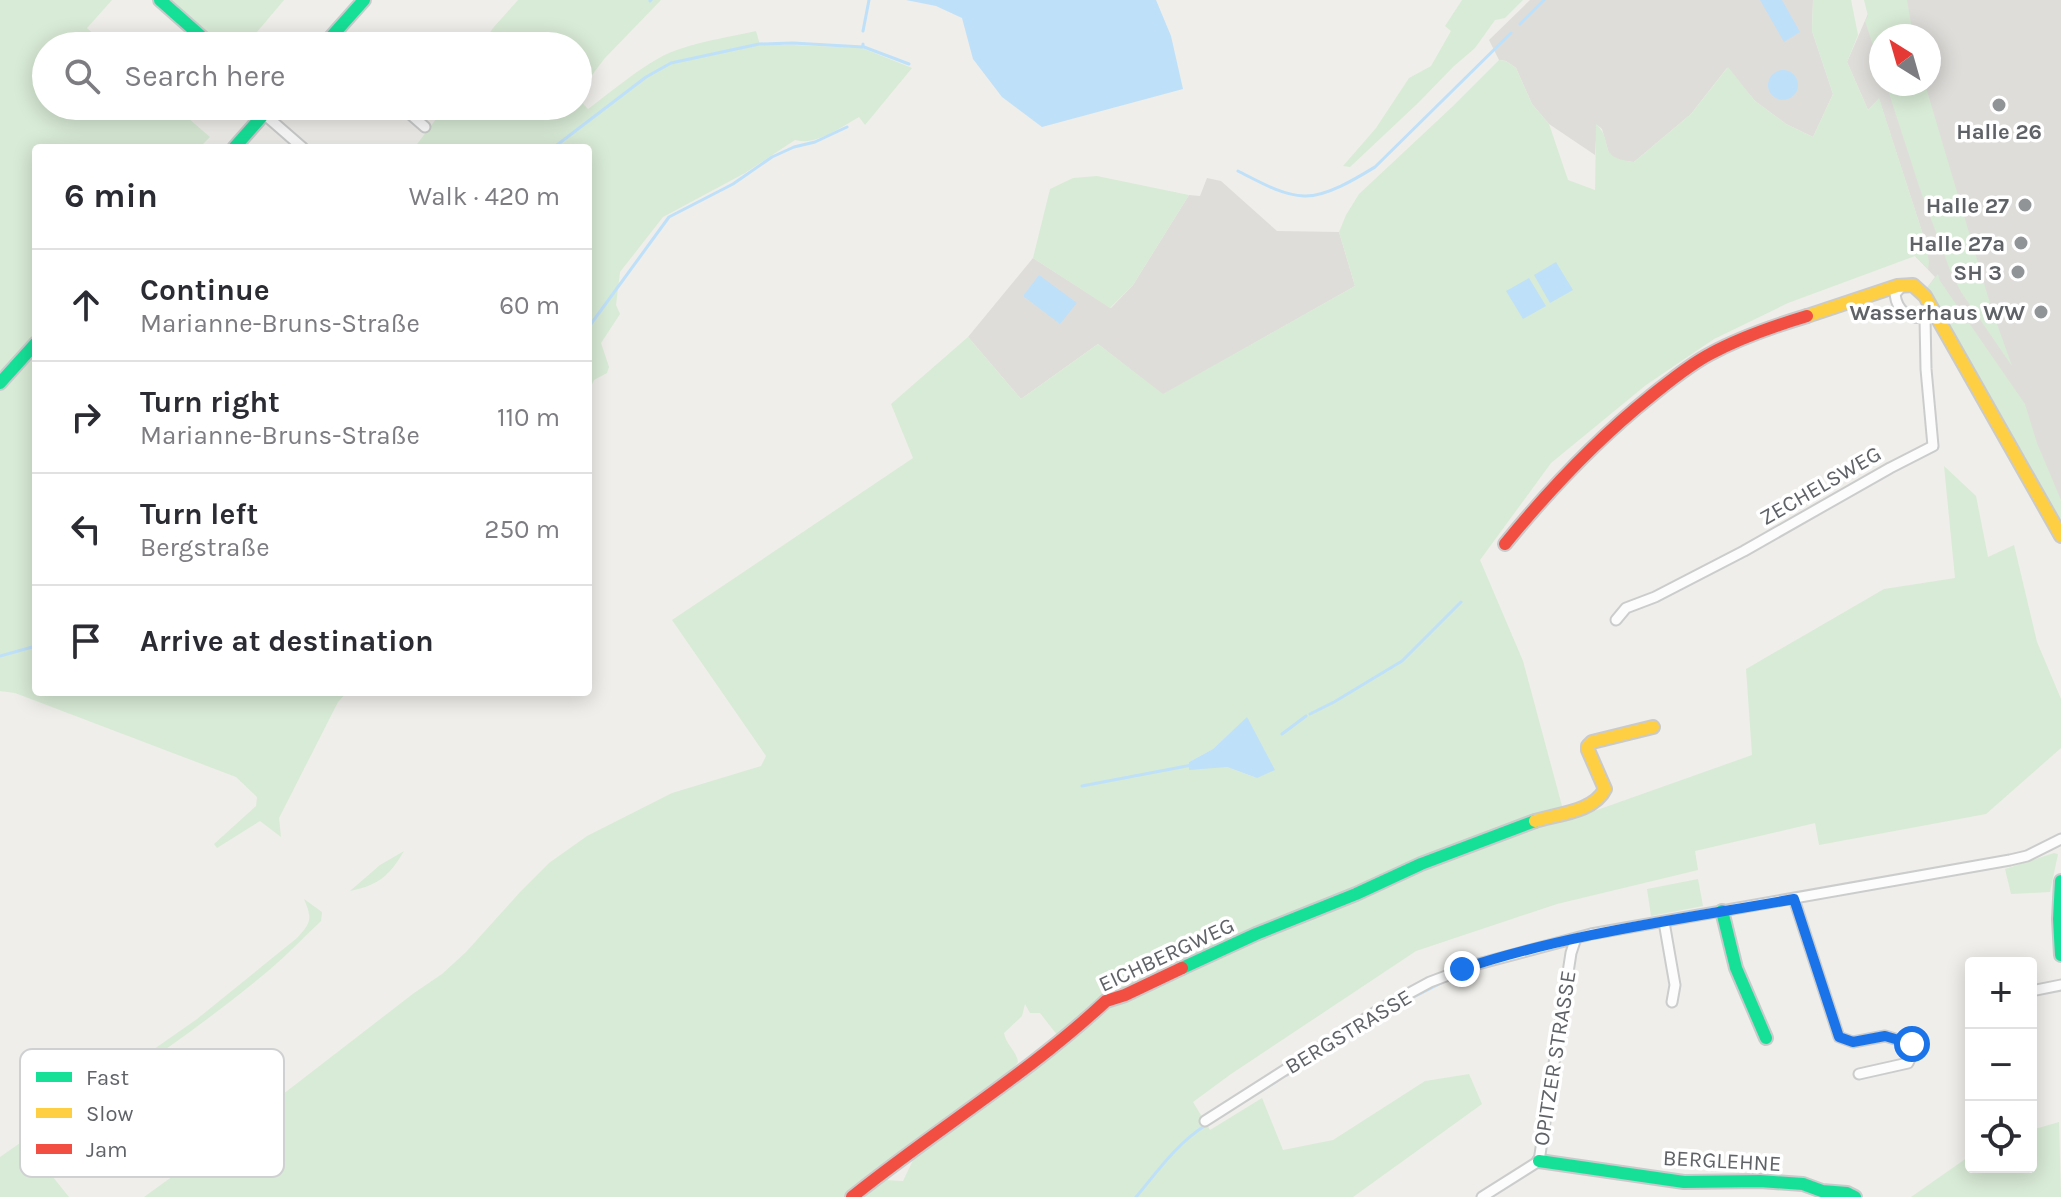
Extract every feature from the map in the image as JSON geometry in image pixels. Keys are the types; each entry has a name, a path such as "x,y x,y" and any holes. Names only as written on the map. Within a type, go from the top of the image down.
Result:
{"street":[{"path":"160,0 196,32"},
{"path":"338,32 364,0"},
{"path":"237,144 258,120"},
{"path":"276,120 299,144"},
{"path":"417,120 425,127"},
{"path":"1505,544 1554,484 1606,434 1695,363 1725,346 1765,331 1911,285 1919,288 1930,316 2061,536"},
{"path":"1901,287 1895,294 1896,303 1906,315 1915,318 1930,316"},
{"name":"ZECHELSWEG","path":"1616,620 1626,608 1705,572 1933,446 1926,369 1930,316"},
{"path":"0,383 32,347"},
{"name":"EICHBERGWEG","path":"852,1197 1012,1078 1106,1001 1421,864 1597,800 1605,789 1588,746 1592,742 1653,727"},
{"name":"BERGSTRASSE","path":"1205,1121 1341,1033 1430,982 1507,955 1576,938 2010,860 2027,856 2061,839"},
{"path":"2061,881 2061,955"},
{"path":"1794,899 1839,1037 1853,1042 1885,1036 1912,1044 1914,1050 1908,1063 1859,1074"},
{"path":"1722,911 1736,968 1766,1038"},
{"path":"1664,922 1675,985 1672,1002"},
{"name":"OPITZER STRASSE","path":"1482,1197 1539,1161 1571,953 1576,938"},
{"path":"2037,990 2061,985"},
{"name":"BERGLEHNE","path":"1539,1161 1684,1182 1803,1184 1855,1197"}],"shaded area":[{"path":"1530,0 1813,0 1812,31 1833,94 1813,137 1786,124 1755,101 1727,68 1691,114 1634,162 1617,160 1609,154 1602,129 1597,125 1595,155 1549,124 1532,104 1516,68 1499,60 1489,40"},
{"path":"1874,0 2061,0 2061,522 1926,289 1935,277 1915,256 1925,241 1879,99 1868,110 1847,62"},
{"path":"1207,178 1221,181 1277,231 1339,232 1355,286 1163,395 1098,344 1021,399 968,337 1033,258 1111,308 1133,285 1189,195 1200,196"}],"green space":[{"path":"0,0 112,0 87,28 91,32 32,32 32,120 190,120 210,137 203,144 32,144 32,696 343,696 279,818 281,837 260,821 217,848 214,844 256,806 257,797 236,777 15,693 0,691"},
{"path":"166,0 284,0 257,32 201,32"},
{"path":"518,0 661,0 592,75 592,32 490,32"},
{"path":"1462,0 1523,0 1505,18 1495,20 1475,48 1350,167 1343,166 1376,128 1409,78 1431,66 1451,31 1445,26"},
{"path":"1813,0 1851,0 1858,35 1847,62 1868,110 1879,98 1925,241 1928,269 1915,256 1788,303 1714,339 1646,385 1551,463 1480,560 1523,661 1566,821 1752,755 1746,669 1884,589 1955,578 1944,466 1976,496 1988,557 2014,545 2037,642 2061,699 2061,748 1986,814 1819,845 1815,823 1695,851 1698,870 1557,904 1416,951 1193,1102 1210,1130 1262,1098 1283,1150 1333,1140 1425,1081 1469,1074 1482,1104 1353,1197 863,1197 885,1180 903,1181 915,1156 1023,1080 1065,1045 1040,1013 1030,1013 1025,1004 1022,1016 1004,1033 1018,1062 1013,1069 844,1197 144,1197 172,1177 284,1177 284,1093 442,974 549,863 587,836 672,793 761,766 766,756 672,620 913,458 891,404 968,337 1021,399 1098,344 1163,394 1355,286 1339,232 1359,194 1499,60 1516,68 1532,104 1549,124 1568,180 1595,190 1596,124 1614,157 1634,162 1691,114 1728,67 1755,101 1786,124 1813,137 1833,94 1812,31","holes":["1247,718 1257,778 1227,767 1189,762 1213,749"]},
{"path":"1864,0 1907,0 1911,24 1869,24 1869,33 1865,21 1868,16"},
{"path":"756,31 760,45 862,48 912,68 865,125 859,117 820,138 795,140 745,173 663,217 620,272 616,305 620,314 601,343 609,367 607,373 592,384 592,144 417,144 435,120 592,120 592,106 641,69 670,53"},
{"path":"1890,96 1929,96 1992,310 2012,366 1961,292 1921,192"},
{"path":"1097,176 1189,195 1133,285 1110,308 1033,258 1050,189 1073,178"},
{"path":"1938,274 2025,404 2037,443 2061,500 2061,523 1926,289"},
{"path":"404,851 382,878 369,886 350,891 380,865"},
{"path":"2058,854 2050,892 2011,894 2005,869"},
{"path":"1698,879 1703,906 1651,916 1647,889"},
{"path":"304,899 322,912 321,921 282,959 165,1049 154,1049 197,1019 297,938 306,928 308,911"},
{"path":"2059,1122 2061,1197 1911,1197 1965,1159 1965,1173 2037,1173 2037,1128"},
{"path":"20,1143 20,1177 53,1177 69,1197 0,1197 0,1157"}],"water":[{"path":"906,0 1156,0 1171,36 1183,89 1042,127 1002,97 973,59 962,18 936,6"},
{"path":"1760,0 1782,0 1800,32 1784,42"},
{"path":"1783,70 1789,71 1797,79 1797,91 1789,99 1783,100 1777,99 1769,91 1768,85 1769,79 1777,71"},
{"path":"1556,262 1573,290 1550,303 1534,275"},
{"path":"1039,275 1077,303 1060,324 1023,296"},
{"path":"1529,278 1546,306 1523,319 1506,291"},
{"path":"1247,717 1275,770 1257,778 1227,767 1189,770 1189,762 1213,749"}],"waterway":[{"path":"863,31 869,0"},
{"path":"1520,24 1544,0"},
{"path":"1238,171 1278,190 1304,196 1322,193 1350,181 1375,167 1511,33"},
{"path":"592,118 646,77 671,63 759,44 863,47 863,44"},
{"path":"864,47 909,64"},
{"path":"558,144 590,120"},
{"path":"592,323 669,217 733,184 772,157 847,127"},
{"path":"1310,714 1402,661 1461,602"},
{"path":"0,656 32,647"},
{"path":"1282,734 1306,716"},
{"path":"1082,786 1192,765"},
{"path":"1394,1007 1445,981"},
{"path":"1556,1021 1558,1006"},
{"path":"1317,1055 1327,1048"},
{"path":"1287,1075 1310,1060"},
{"path":"1246,1100 1277,1081"},
{"path":"1543,1108 1544,1099"},
{"path":"1538,1140 1540,1121"},
{"path":"1136,1197 1177,1149 1206,1125"}],"traffic: fast":[{"path":"160,0 196,32"},
{"path":"335,32 364,0"},
{"path":"238,144 259,120"},
{"path":"0,383 32,347"},
{"path":"1182,968 1421,864 1535,821"},
{"path":"2061,881 2061,955"},
{"path":"1722,911 1736,968 1766,1038"},
{"path":"1539,1161 1684,1182 1803,1184 1855,1197"}],"traffic: slow":[{"path":"1807,316 1897,286 1913,285 1925,296 2061,536"},
{"path":"1535,821 1584,807 1600,797 1605,789 1588,750 1592,742 1653,727"}],"traffic: jam":[{"path":"1505,544 1592,448 1680,374 1702,358 1734,342 1807,316"},
{"path":"852,1197 1045,1053 1106,1001 1182,968"}],"place":[{"name":"Halle 26","path":"1999,105"},
{"name":"Halle 27","path":"2025,205"},
{"name":"Halle 27a","path":"2021,243"},
{"name":"SH 3","path":"2018,272"},
{"name":"Wasserhaus WW","path":"2041,312"}],"route":[{"path":"1462,969 1591,934 1794,899 1839,1037 1853,1042 1885,1036 1912,1044"}]}
